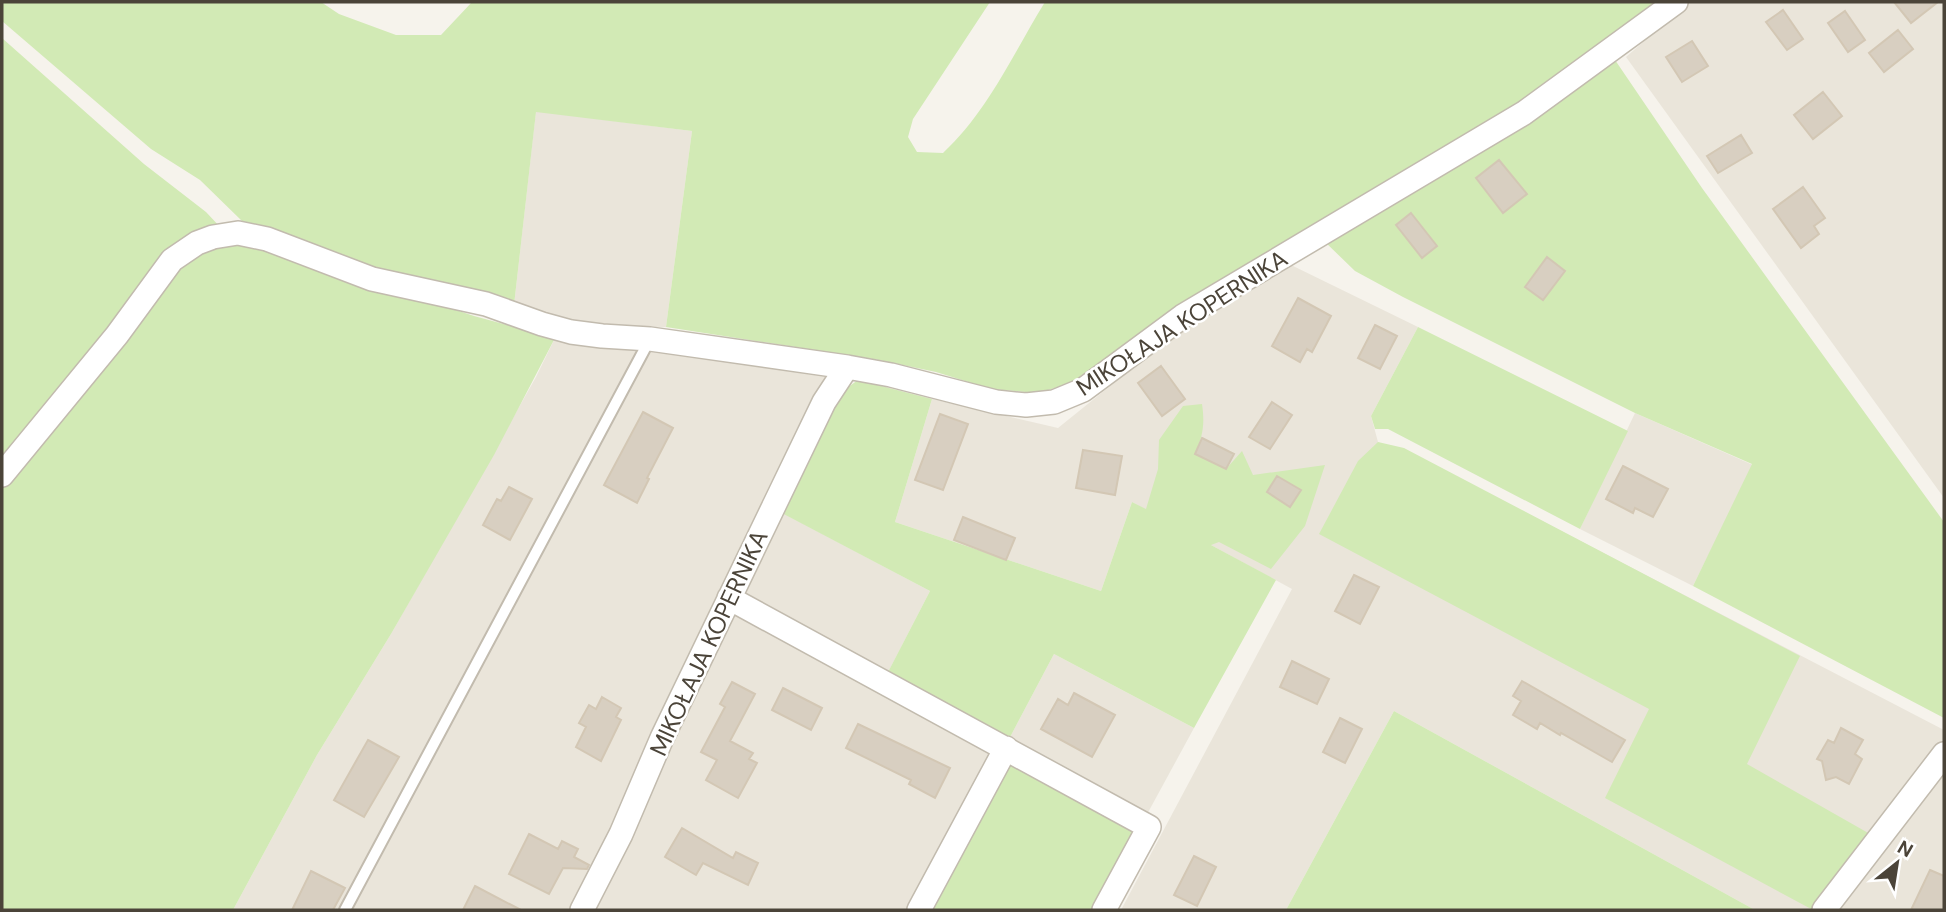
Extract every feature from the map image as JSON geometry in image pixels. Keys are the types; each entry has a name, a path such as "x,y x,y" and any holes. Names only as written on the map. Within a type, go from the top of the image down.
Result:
{"street":[{"name":"MIKOŁAJA KOPERNIKA","path":"582,910 621,834 662,738 824,402 847,367 1006,403 1026,405 1054,402 1073,394 1116,367 1183,316 1524,113 1676,2"},
{"path":"2,475 117,335 172,260 197,243 238,233 267,239 372,279 486,304 542,324 601,336 650,339 847,367"},
{"path":"729,598 1149,827 1104,910"},
{"path":"919,910 1006,748"},
{"path":"1824,910 1944,754"}],"lane":[{"path":"345,910 650,339"}],"shaded area":[{"path":"1689,2 1944,2 1944,498 1626,57"},
{"path":"536,111 692,131 666,327 606,326 562,319 514,305"},
{"path":"1289,264 1418,327 1371,416 1378,442 1480,489 1944,730 1944,910 1755,910 1394,711 1286,910 1121,910 1292,589 1132,502 1101,591 895,522 932,399 1058,428 1187,324"},
{"path":"555,338 829,371 766,504 930,591 881,686 995,750 907,910 233,910 317,755 391,634 536,377"},
{"path":"1635,413 1753,465 1693,586 1580,529"},
{"path":"1054,654 1194,728 1145,818 1008,741"}],"green space":[{"path":"2,2 321,2 339,14 396,35 441,35 472,2 990,2 913,119 908,137 917,152 943,153 987,100 1045,2 1657,2 1512,108 1068,384 1038,393 991,389 936,372 879,360 666,327 692,131 536,112 514,305 347,260 275,230 242,221 200,180 151,149 2,21"},
{"path":"2,38 144,164 206,212 237,245 263,245 474,316 555,338 494,455 391,634 317,755 233,910 2,910"},
{"path":"1613,57 1702,188 1944,522 1944,718 1693,586 1752,464 1635,413 1403,297 1355,271 1323,240"},
{"path":"1418,327 1628,431 1580,529 1388,429 1375,429 1371,416"},
{"path":"858,380 932,399 895,522 1101,591 1132,502 1146,509 1158,469 1159,440 1183,406 1202,404 1203,430 1195,454 1226,469 1242,451 1253,475 1325,465 1305,526 1271,569 1219,542 1211,545 1276,580 1194,728 1054,654 1008,741 886,676 930,591 778,511 840,393"},
{"path":"1378,442 1404,448 1800,656 1747,764 1870,834 1813,910 1605,798 1649,709 1319,534 1358,461"},
{"path":"1394,711 1755,910 1286,910"},
{"path":"1006,761 1139,830 1097,910 929,910"}],"building":[{"path":"1894,2 1938,2 1911,23"},
{"path":"1783,10 1803,39 1787,50 1766,22"},
{"path":"1845,11 1865,40 1848,52 1828,23"},
{"path":"1898,30 1913,49 1884,72 1869,53"},
{"path":"1692,41 1708,66 1682,82 1666,57"},
{"path":"1823,92 1842,116 1813,139 1794,115"},
{"path":"1741,135 1752,153 1718,173 1707,156"},
{"path":"1499,160 1527,194 1503,213 1476,178"},
{"path":"1803,187 1825,218 1814,226 1819,234 1801,248 1773,209"},
{"path":"1411,213 1437,246 1422,258 1396,225"},
{"path":"1547,257 1565,271 1543,300 1525,287"},
{"path":"1298,298 1331,316 1312,352 1307,349 1300,362 1272,346"},
{"path":"1375,325 1397,336 1380,369 1358,358"},
{"path":"1161,366 1185,399 1162,416 1138,383"},
{"path":"1272,402 1292,415 1270,449 1249,437"},
{"path":"643,412 673,428 637,503 604,485"},
{"path":"940,414 968,424 943,490 915,480"},
{"path":"1202,438 1234,454 1226,469 1195,454"},
{"path":"1083,450 1122,456 1115,495 1076,488"},
{"path":"1623,466 1668,489 1653,517 1635,508 1633,513 1606,499"},
{"path":"1277,476 1301,490 1290,507 1267,492"},
{"path":"509,487 532,499 510,540 483,525 497,499 501,501"},
{"path":"963,517 1015,538 1006,560 954,540"},
{"path":"1354,575 1379,587 1360,624 1335,611"},
{"path":"1292,661 1329,679 1317,704 1280,687"},
{"path":"1522,681 1625,740 1612,762 1540,723 1537,729 1513,715 1521,701 1513,696"},
{"path":"732,682 755,694 730,741 753,753 749,759 757,763 738,798 706,780 717,760 701,752 725,707 720,704"},
{"path":"783,688 822,708 811,730 772,710"},
{"path":"1074,693 1115,715 1092,757 1041,729 1058,699 1068,705"},
{"path":"602,697 621,708 616,717 621,720 601,761 576,747 586,727 579,723 589,705 596,709"},
{"path":"1340,718 1362,729 1345,763 1323,752"},
{"path":"858,724 950,768 935,798 909,784 911,780 846,748"},
{"path":"1841,728 1863,740 1855,754 1862,759 1849,784 1836,777 1826,780 1822,761 1817,759 1828,740 1834,743"},
{"path":"368,740 399,757 364,817 334,800"},
{"path":"682,828 733,858 736,852 758,863 748,885 703,863 696,875 665,857"},
{"path":"529,834 558,849 562,841 578,849 574,857 589,865 587,869 563,868 549,894 509,874"},
{"path":"1194,856 1216,867 1197,906 1174,895"},
{"path":"1930,870 1944,876 1944,910 1911,910"},
{"path":"311,871 345,888 333,910 292,910"},
{"path":"475,886 521,910 463,910"}]}
